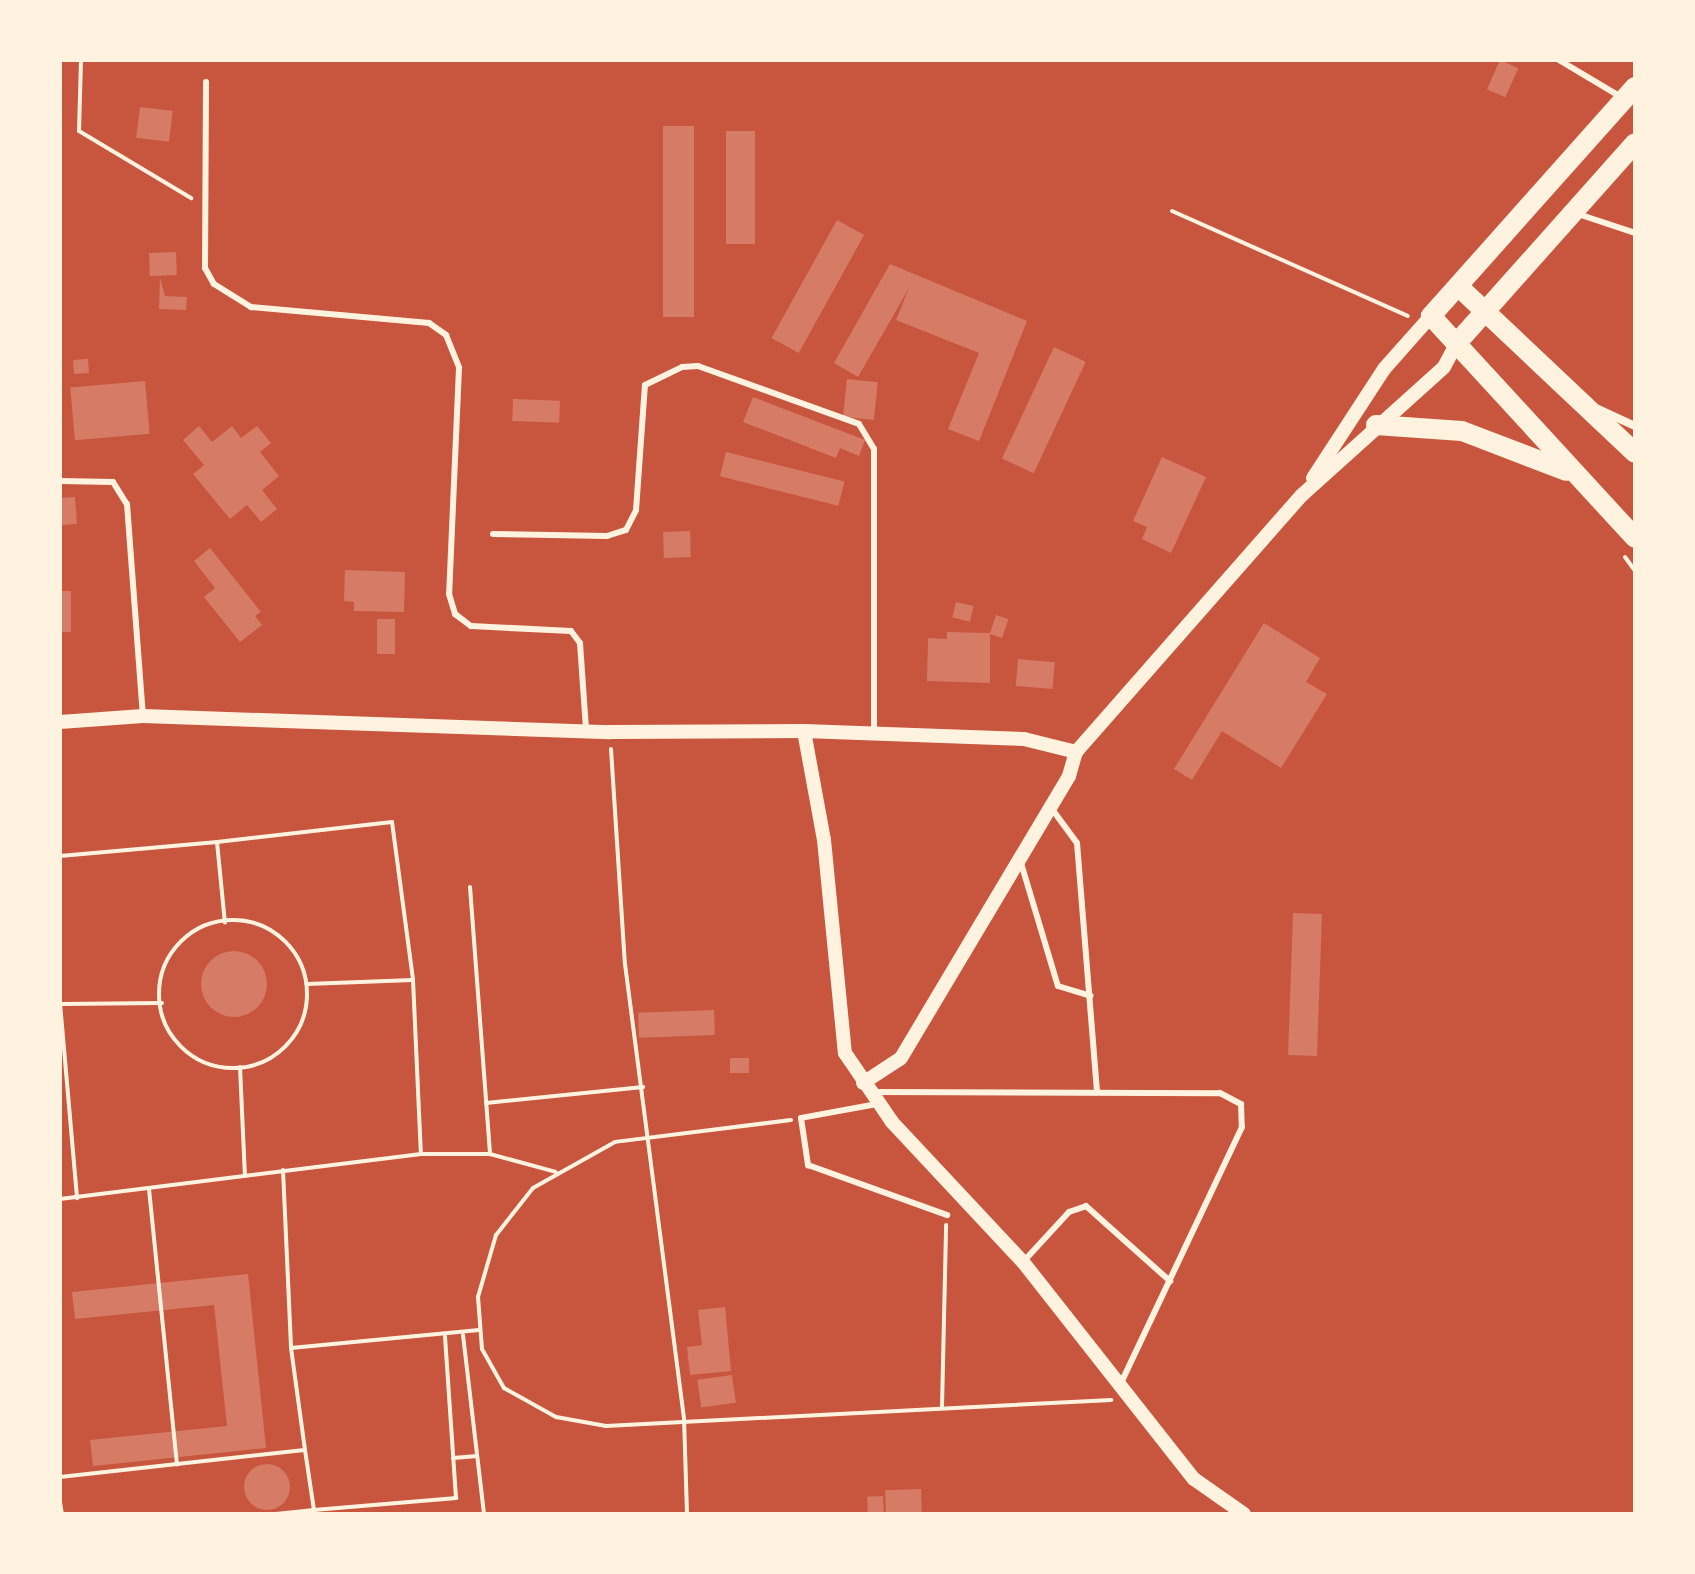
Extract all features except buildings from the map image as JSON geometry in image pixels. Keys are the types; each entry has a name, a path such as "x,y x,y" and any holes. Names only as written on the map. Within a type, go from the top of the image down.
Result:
{"highway":[{"path":"1630,93 1428,320 1456,344 1635,538"},
{"path":"1456,344 1487,313 1571,212 1635,143"},
{"path":"1458,286 1635,453"},
{"path":"1376,425 1503,442 1580,479"}],"street":[{"path":"1302,495 1384,369 1428,320"},
{"path":"870,1093 901,1058 1051,808 1076,752 1302,495 1376,425 1444,367 1456,344"},
{"path":"1583,401 1635,426"},
{"path":"60,722 143,716 586,732 874,733 1024,739 1076,752"},
{"path":"804,731 824,840 842,1036 870,1093 1023,1262 1194,1479 1243,1514"}],"lane":[{"path":"1559,60 1630,93"},
{"path":"206,82 205,268 230,298 251,307 429,323 456,349 449,594 455,614 471,626 571,631 580,643 586,732"},
{"path":"1571,212 1635,233"},
{"path":"493,534 607,536 626,530 636,510 645,385 682,367 698,366 859,424 874,449 874,733"},
{"path":"60,481 113,482 127,504 143,716"},
{"path":"1051,808 1077,843 1097,1090"},
{"path":"1020,860 1058,986 1090,996"},
{"path":"947,1215 811,1169 801,1118 870,1093 1097,1090 1220,1093 1241,1104 1242,1127 1120,1386"},
{"path":"1023,1262 1069,1212 1086,1206 1170,1281"}],"path":[{"path":"81,60 79,131 206,207"},
{"path":"1172,211 1428,320"},
{"path":"610,732 625,964 651,1143 684,1418 687,1514"},
{"path":"60,856 392,822 413,980 421,1154"},
{"path":"217,842 225,923"},
{"path":"470,887 490,1154"},
{"path":"225,923 272,928 291,946 307,984 301,1021 285,1046 240,1067 207,1065 182,1050 162,1003 170,947 225,923"},
{"path":"307,984 413,980"},
{"path":"77,1198 60,1004 162,1003"},
{"path":"240,1067 245,1177"},
{"path":"486,1103 643,1087"},
{"path":"801,1118 651,1143 615,1142 556,1172 511,1209 496,1235 478,1297 479,1330 490,1369 529,1406 606,1426 684,1418 1130,1399"},
{"path":"60,1199 421,1154 490,1154 556,1172"},
{"path":"283,1170 291,1348 314,1510"},
{"path":"149,1188 177,1465"},
{"path":"942,1407 947,1215"},
{"path":"291,1348 463,1335 479,1330"},
{"path":"463,1335 484,1514"},
{"path":"276,1514 456,1498 445,1336"},
{"path":"60,1477 305,1450"},
{"path":"453,1458 477,1456"},
{"path":"60,1502 61,1511"}]}
